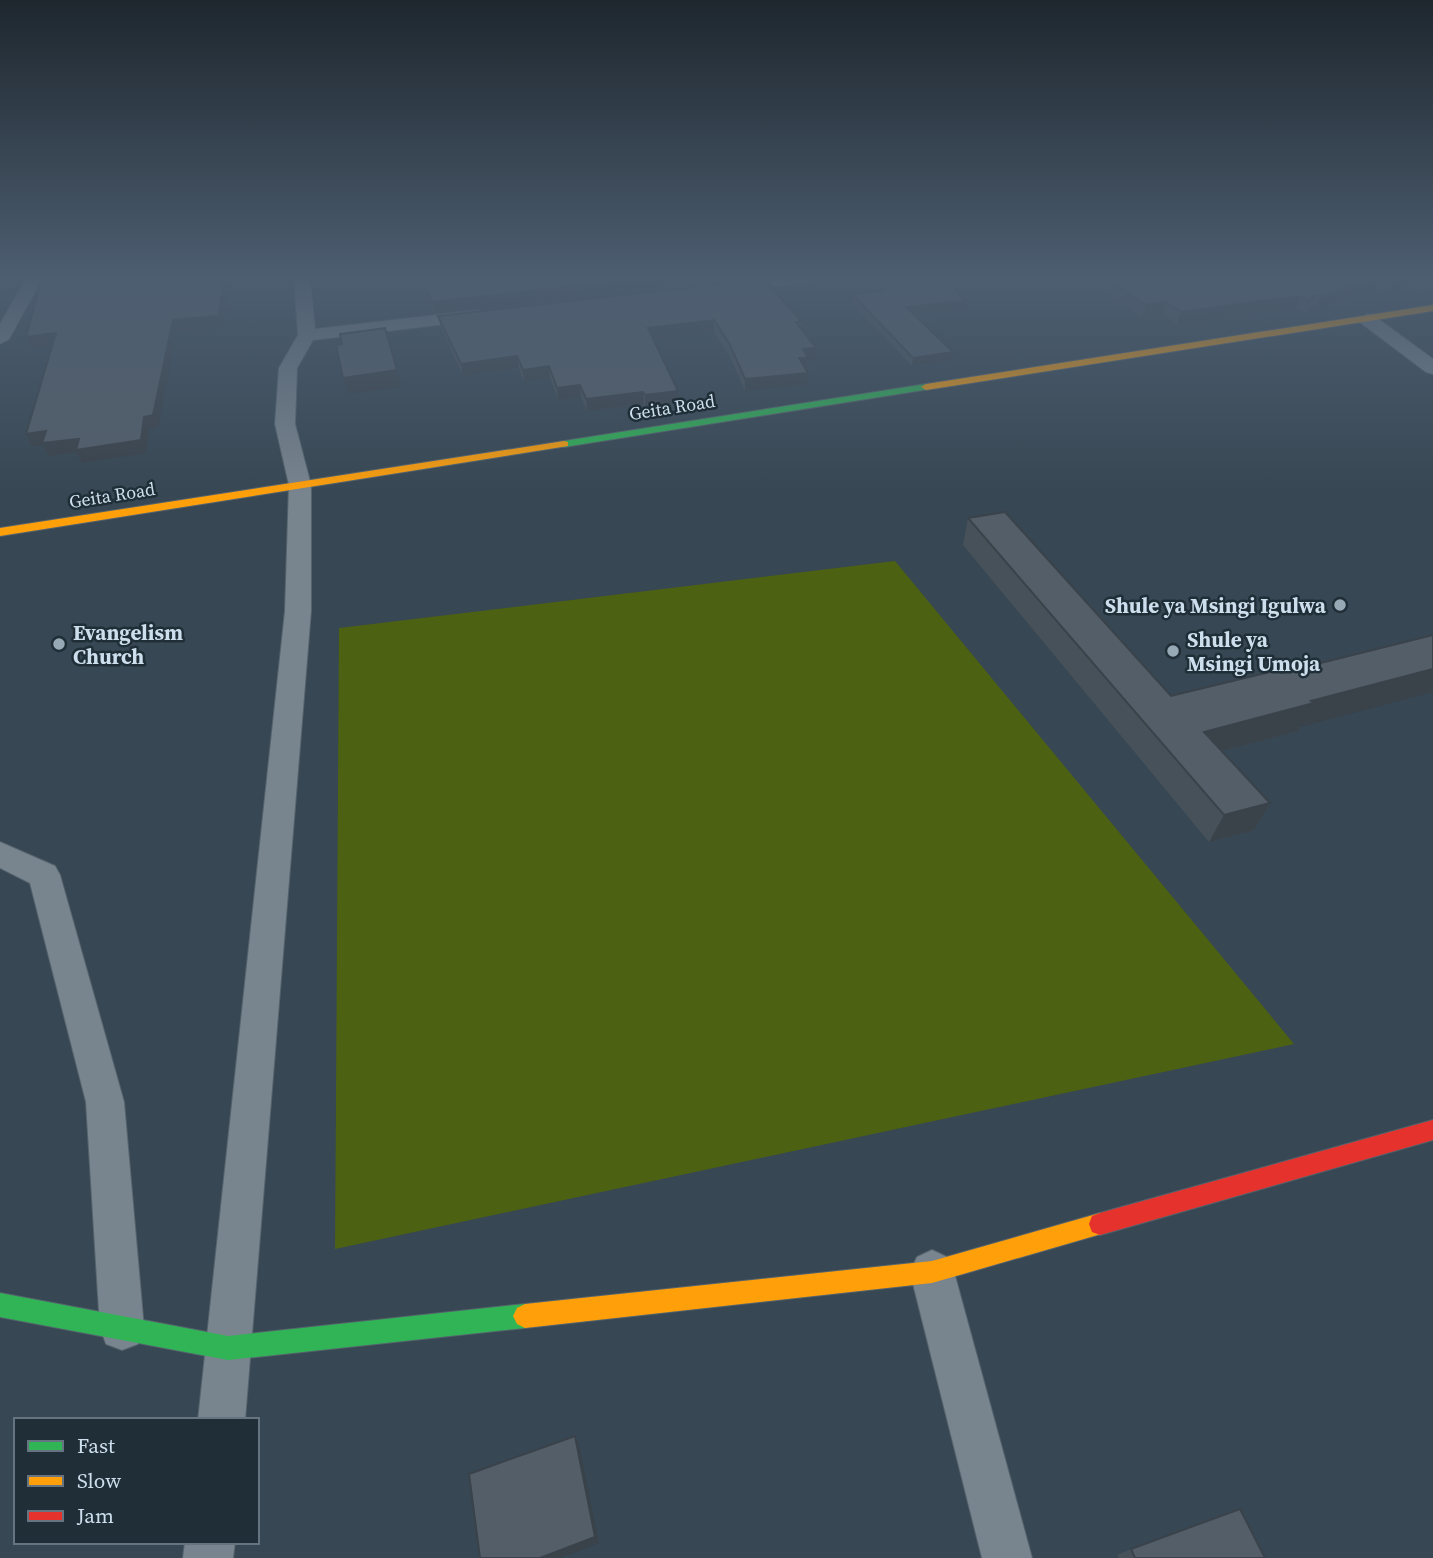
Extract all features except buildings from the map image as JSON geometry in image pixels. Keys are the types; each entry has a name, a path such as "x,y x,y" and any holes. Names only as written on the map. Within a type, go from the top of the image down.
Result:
{"main road":[{"name":"Geita Road","path":"0,532 1170,350"},
{"path":"0,1305 228,1348 932,1272 1433,1130"}],"street":[{"path":"221,1418 298,611 300,485 285,424 288,368 299,350"},
{"path":"1408,350 1433,368"},
{"path":"0,854 44,875 106,1102 122,1328"},
{"path":"932,1272 1007,1558"}],"green space":[{"path":"895,561 1294,1044 335,1249 339,628"}],"traffic: fast":[{"path":"564,444 926,387"},
{"path":"0,1305 228,1348 525,1316"}],"traffic: slow":[{"path":"926,387 1165,350"},
{"path":"0,532 564,444"},
{"path":"525,1316 932,1272 1100,1224"}],"traffic: jam":[{"path":"1100,1224 1433,1130"}],"place":[{"name":"Shule ya Msingi Igulwa","path":"1340,605"},
{"name":"Evangelism Church","path":"59,644"},
{"name":"Shule ya Msingi Umoja","path":"1173,651"}]}
